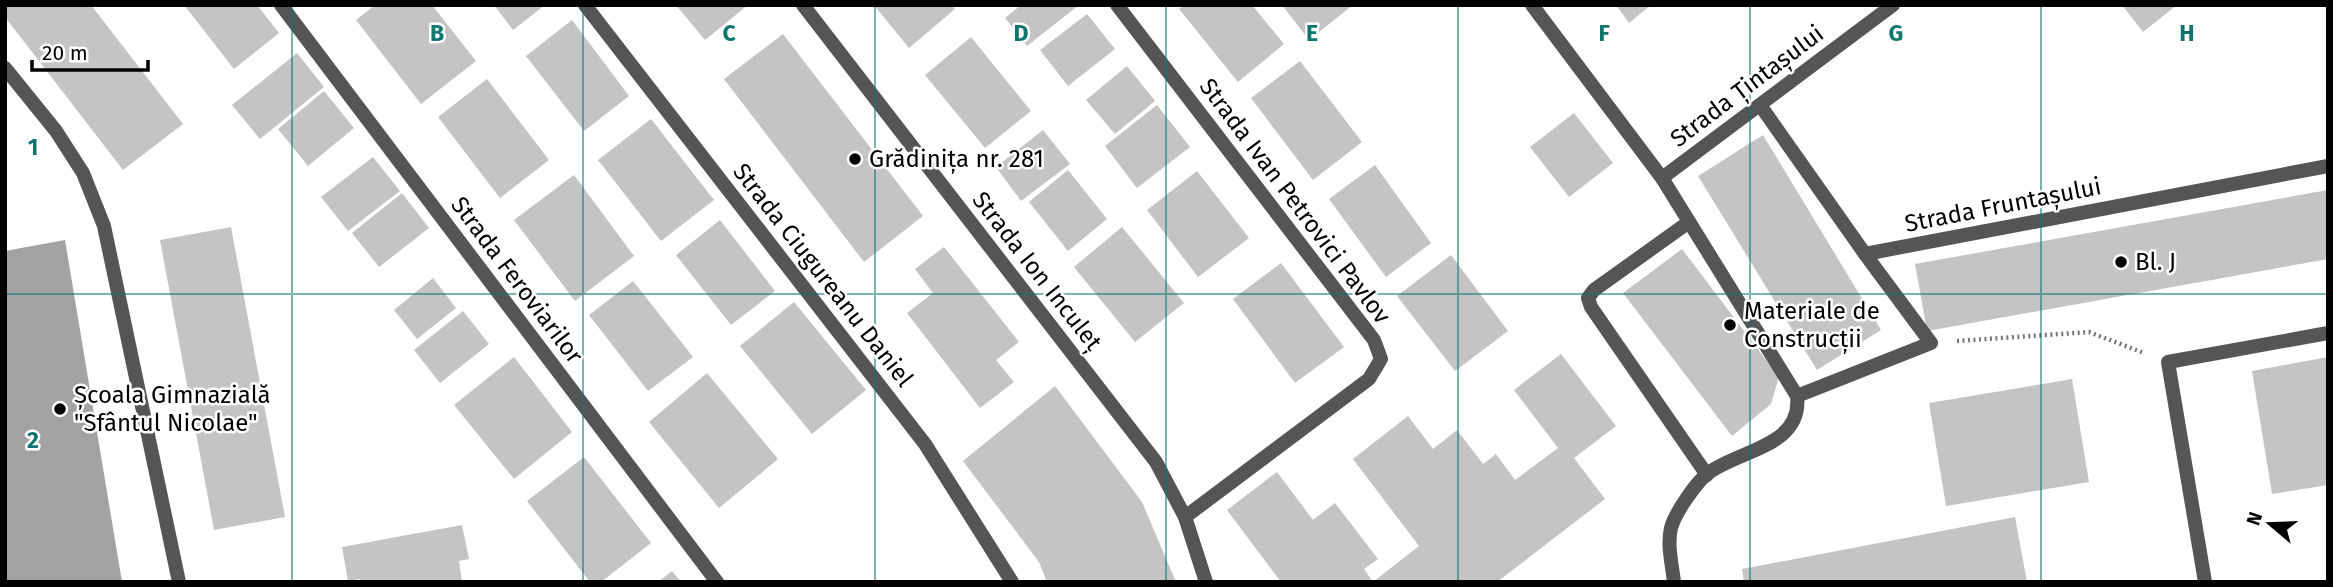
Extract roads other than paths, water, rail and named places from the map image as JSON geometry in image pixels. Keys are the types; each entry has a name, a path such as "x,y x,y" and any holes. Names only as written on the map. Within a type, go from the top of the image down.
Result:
{"street":[{"name":"Strada Feroviarilor","path":"281,5 717,582"},
{"name":"Strada Ciugureanu Daniel","path":"585,5 925,444 1012,582"},
{"name":"Strada Ion Inculeț","path":"803,5 1156,462 1185,517 1206,582"},
{"name":"Strada Ivan Petrovici Pavlov","path":"1116,5 1374,340 1381,359 1369,379 1185,517"},
{"path":"1532,5 1662,178 1797,396 1799,409 1786,434 1707,475 1679,509 1671,527 1670,548 1674,582"},
{"name":"Strada Țintașului","path":"1662,178 1894,5"},
{"path":"5,68 55,131 83,173 104,226 179,582"},
{"path":"1760,105 1931,343 1797,396"},
{"name":"Strada Fruntașului","path":"1865,254 2328,166"},
{"path":"1689,222 1594,290 1588,298 1591,307 1707,475"},
{"path":"2204,582 2168,362 2328,333"}],"place":[{"name":"Grădinița nr. 281","path":"855,159"},
{"name":"Bl. J","path":"2121,262"},
{"name":"Materiale de Construcții","path":"1730,325"},
{"name":"Școala Gimnazială \"Sfântul Nicolae\"","path":"60,409"}]}
